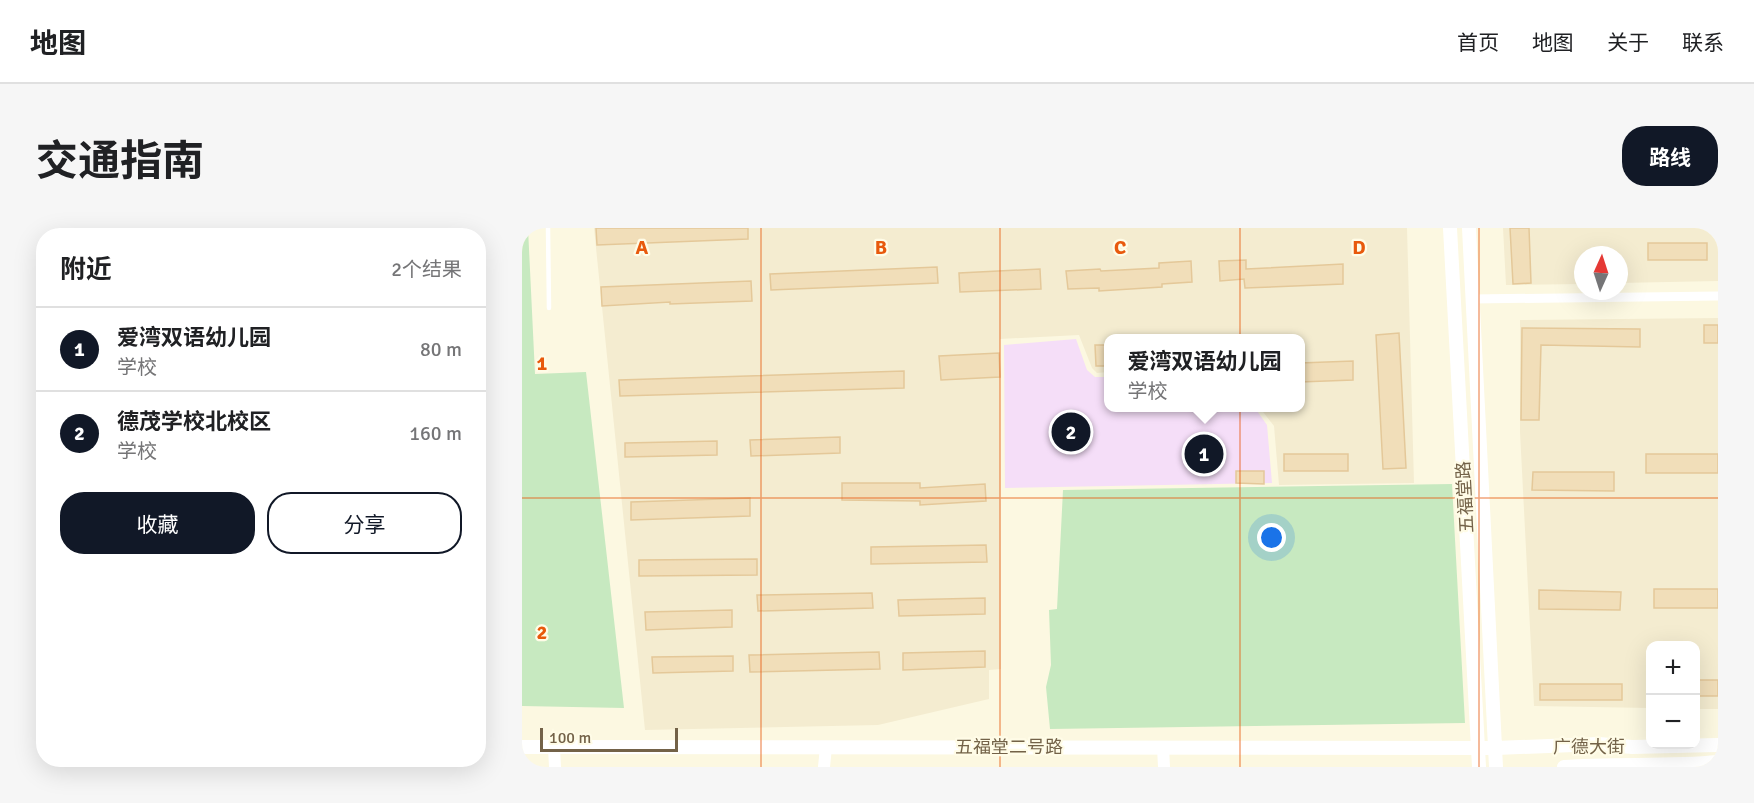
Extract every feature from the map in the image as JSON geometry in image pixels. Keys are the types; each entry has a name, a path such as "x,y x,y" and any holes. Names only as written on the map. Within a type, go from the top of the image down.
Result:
{"main road":[{"name":"五福堂路","path":"1450,228 1479,767"},
{"name":"五福堂路","path":"1469,228 1496,767"},
{"name":"广德大街","path":"1496,748 1599,744 1632,747 1718,745"},
{"name":"五福堂二号路","path":"522,747 1496,748"},
{"name":"广德大街","path":"1564,767 1718,762"}],"street":[{"path":"1473,299 1718,296"},
{"path":"554,747 555,767"},
{"path":"824,767 826,747"},
{"path":"1163,747 1164,767"}],"lane":[{"path":"548,228 549,308"}],"shaded area":[{"path":"594,228 1407,228 1414,483 1279,485 1274,426 1263,412 1305,412 1305,334 1104,334 1104,372 1097,373 1092,368 1079,335 1000,339 1001,669 989,670 989,699 878,725 645,730"},
{"path":"1503,228 1714,228 1718,232 1718,281 1628,283 1628,246 1574,246 1574,284 1506,285"},
{"path":"1718,318 1718,709 1700,709 1700,641 1646,641 1646,708 1534,706 1520,432 1520,320"},
{"path":"1076,339 1087,370 1095,377 1104,377 1104,412 1258,412 1267,425 1272,483 1005,488 1004,345"}],"green space":[{"path":"522,228 528,228 535,374 586,372 624,708 522,706"},
{"path":"1452,484 1465,723 1050,729 1046,687 1051,665 1049,610 1057,609 1063,490"}],"building":[{"path":"596,228 748,228 748,239 597,245"},
{"path":"1510,228 1529,228 1531,283 1513,284"},
{"path":"1648,243 1707,243 1707,260 1648,260"},
{"path":"1246,260 1246,269 1343,264 1343,284 1245,288 1244,279 1220,281 1219,261"},
{"path":"1191,261 1192,282 1162,284 1162,287 1099,291 1099,288 1068,289 1066,271 1159,268 1159,263"},
{"path":"937,267 938,283 771,290 770,274"},
{"path":"1040,269 1041,289 960,292 959,273"},
{"path":"751,281 752,301 602,306 601,287"},
{"path":"1704,325 1718,325 1718,343 1704,343"},
{"path":"1522,328 1640,329 1640,347 1541,345 1539,420 1521,420"},
{"path":"1399,333 1406,468 1383,469 1376,335"},
{"path":"1095,345 1104,345 1104,366 1096,366"},
{"path":"999,353 1000,377 941,380 939,356"},
{"path":"1353,361 1353,380 1305,382 1305,363"},
{"path":"904,371 904,388 620,396 619,380"},
{"path":"840,437 840,453 751,456 750,440"},
{"path":"717,441 717,455 625,457 625,443"},
{"path":"1284,454 1348,454 1348,471 1284,471"},
{"path":"1646,454 1718,454 1718,473 1646,473"},
{"path":"1236,471 1264,471 1264,484 1236,483"},
{"path":"1533,472 1614,472 1614,491 1532,490"},
{"path":"842,483 920,483 920,488 985,484 986,501 920,505 920,501 842,500"},
{"path":"750,498 750,516 631,520 631,502"},
{"path":"986,545 987,562 871,564 871,547"},
{"path":"757,559 757,575 639,576 639,560"},
{"path":"1654,589 1718,589 1718,608 1654,608"},
{"path":"1539,590 1621,592 1620,610 1539,609"},
{"path":"872,593 873,608 758,611 757,595"},
{"path":"985,598 985,614 899,616 898,600"},
{"path":"732,610 732,627 646,630 645,612"},
{"path":"985,651 985,667 903,670 903,653"},
{"path":"879,652 880,669 750,672 749,655"},
{"path":"733,656 733,671 653,673 652,657"},
{"path":"1700,680 1718,680 1718,696 1700,696"},
{"path":"1540,684 1622,684 1622,700 1540,700"}],"place":[{"name":"德茂学校北校区","path":"1071,432"},
{"name":"爱湾双语幼儿园","path":"1204,454"}]}
